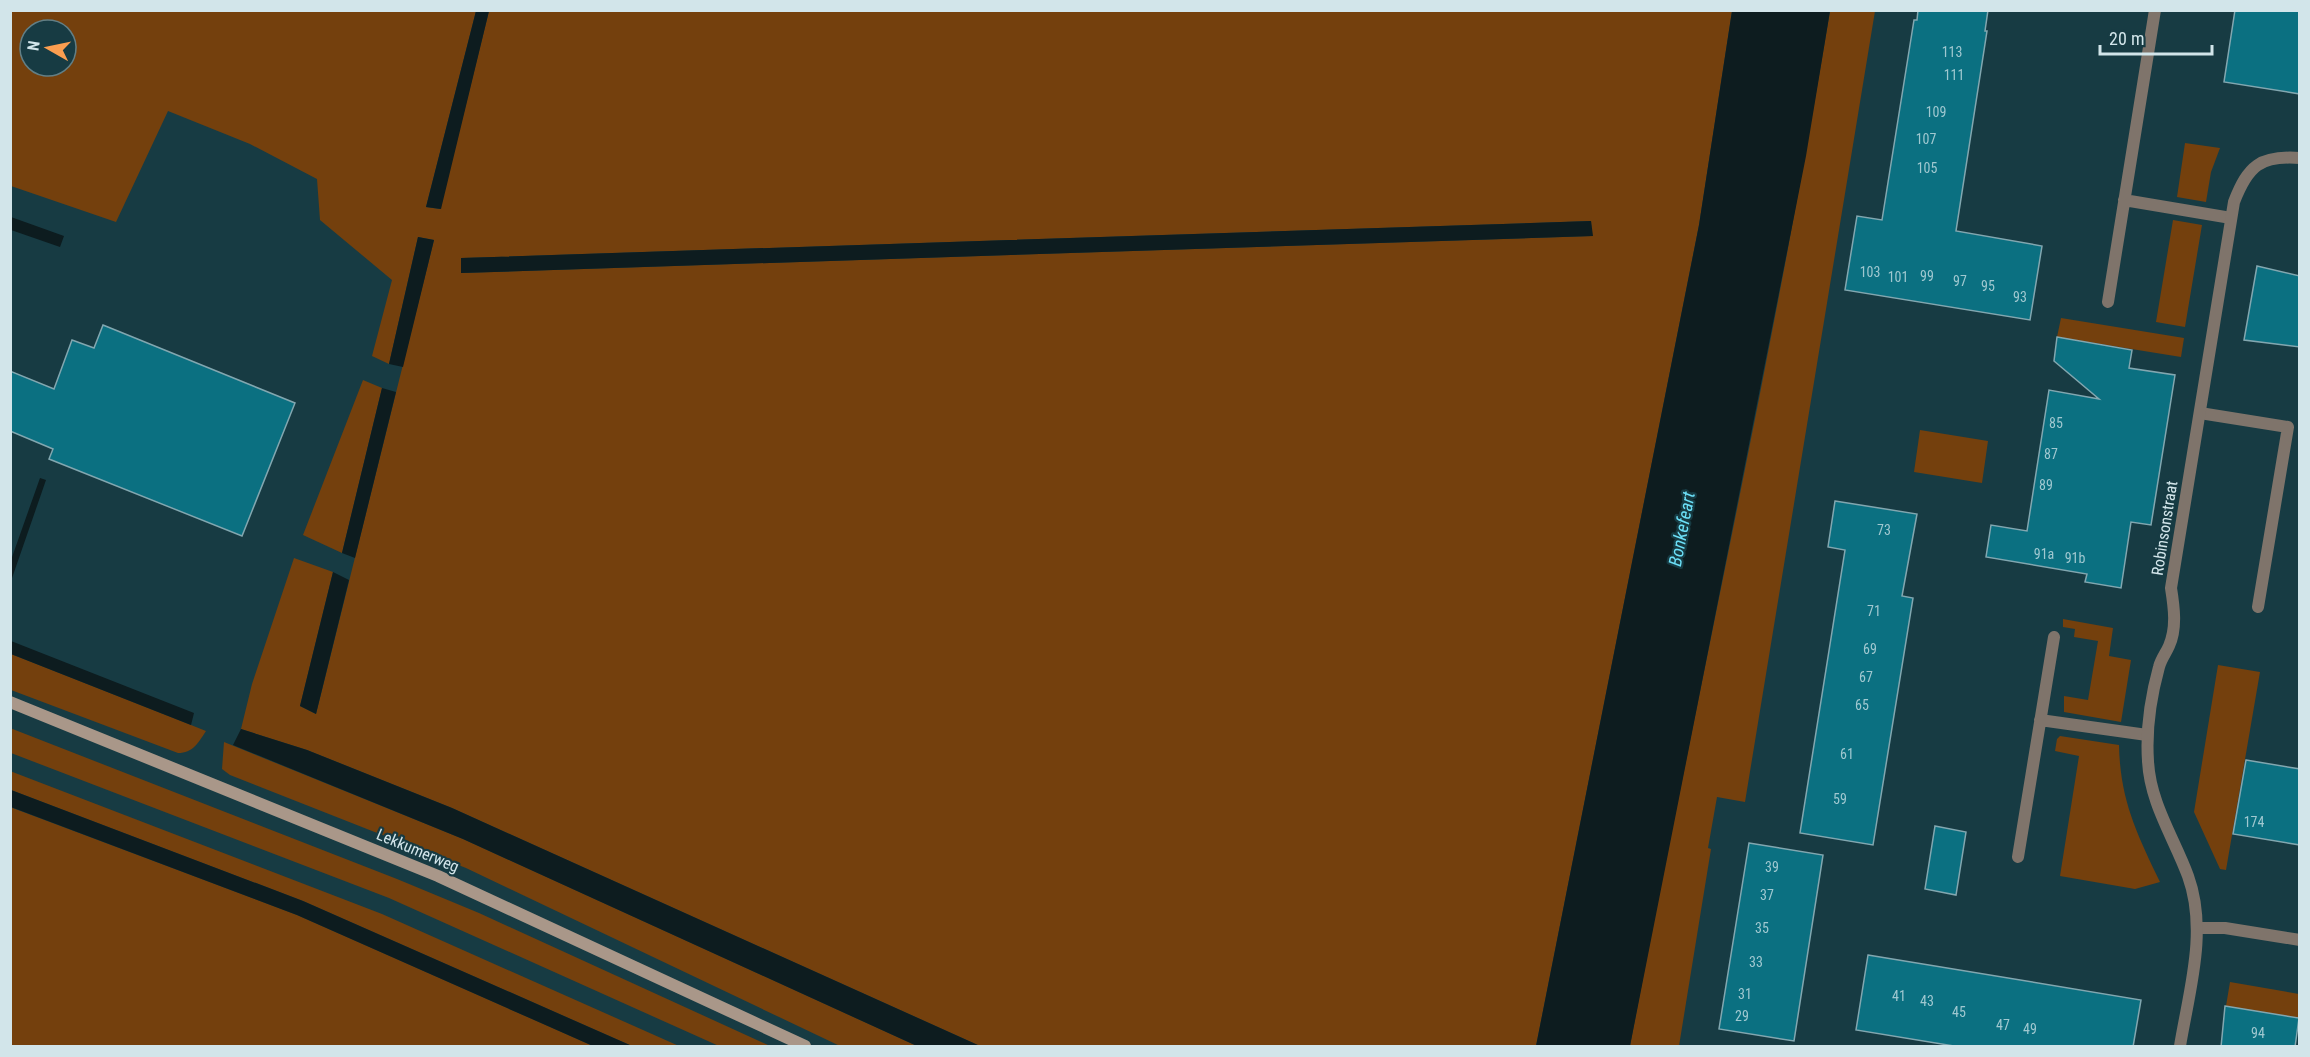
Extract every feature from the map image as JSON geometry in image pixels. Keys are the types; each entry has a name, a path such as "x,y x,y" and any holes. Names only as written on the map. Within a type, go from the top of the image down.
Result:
{"main road":[{"name":"Lekkumerweg","path":"10,702 438,876 805,1047"}],"street":[{"path":"2108,302 2155,10"},
{"name":"Robinsonstraat","path":"2180,1047 2198,927 2188,877 2154,796 2148,764 2147,735 2159,665 2170,644 2175,613 2171,588 2234,202 2243,179 2256,164 2276,157 2300,158"},
{"path":"2124,200 2231,218"},
{"path":"2200,413 2288,427 2259,607"},
{"path":"2018,857 2054,636"},
{"path":"2040,720 2122,734 2147,735"},
{"path":"2198,927 2225,928 2300,940"}],"shaded area":[{"path":"11,11 476,11 426,207 440,209 489,11 1732,11 1699,225 1536,1046 980,1046 452,808 307,750 241,729 252,684 294,558 333,572 300,706 316,714 434,240 418,237 389,364 372,356 392,280 320,220 317,179 250,144 168,111 116,222 11,186","holes":["1591,221 1592,236 461,273 462,258"]},
{"path":"1830,11 1875,11 1745,802 1717,797 1708,848 1711,849 1679,1046 1630,1046 1759,400"},
{"path":"2185,143 2220,148 2211,172 2206,202 2177,197"},
{"path":"2173,220 2202,225 2185,327 2156,322"},
{"path":"2061,318 2184,338 2181,357 2057,337"},
{"path":"363,380 382,388 342,553 303,535"},
{"path":"1920,430 1988,441 1982,483 1914,472"},
{"path":"2063,619 2113,628 2109,656 2131,660 2121,722 2064,712 2064,696 2088,700 2098,641 2074,637 2075,629 2063,627"},
{"path":"11,654 206,731 191,749 178,753 11,690"},
{"path":"2218,665 2260,672 2226,870 2220,869 2194,812"},
{"path":"10,728 479,913 770,1046 719,1046 389,898 11,753"},
{"path":"2060,736 2119,745 2126,800 2137,832 2160,882 2135,889 2060,876 2079,756 2055,751 2057,739"},
{"path":"224,742 463,839 917,1046 840,1046 466,868 230,775 222,769"},
{"path":"10,771 382,914 679,1046 632,1046 303,901 11,790"},
{"path":"10,807 297,915 593,1046 11,1046"},
{"path":"2230,982 2299,994 2299,1018 2226,1006"}],"water":[{"path":"476,11 489,11 441,209 426,207"},
{"name":"Bonkefeart","path":"1732,11 1830,11 1806,156 1630,1046 1536,1046 1699,225"},
{"path":"11,217 64,236 60,247 11,230"},
{"path":"1591,221 1593,236 461,273 461,258"},
{"path":"418,237 434,240 403,367 389,364"},
{"path":"382,388 396,392 355,558 342,553"},
{"path":"40,478 46,480 11,581 11,560"},
{"path":"333,572 349,580 316,714 300,706"},
{"path":"11,641 194,713 191,725 11,654"},
{"path":"241,729 307,750 452,808 980,1046 917,1046 463,839 233,745"},
{"path":"11,790 303,901 632,1046 593,1046 297,915 11,807"}],"building":[{"path":"1918,10 1988,10 1985,31 1987,31 1956,231 2042,246 2030,320 1845,290 1857,216 1882,220 1914,20 1917,20"},
{"path":"2235,10 2300,10 2300,94 2224,82"},
{"path":"2257,266 2300,276 2300,347 2244,340"},
{"path":"103,325 295,403 242,536 49,459 53,449 10,431 10,371 54,389 72,340 94,348"},
{"path":"2057,337 2132,350 2129,368 2175,375 2151,525 2131,522 2121,588 2085,582 2087,574 1986,557 1991,525 2027,531 2049,390 2099,399 2054,361"},
{"path":"1835,501 1917,514 1902,596 1913,598 1873,845 1800,833 1845,550 1828,547"},
{"path":"2246,760 2300,769 2300,845 2233,834"},
{"path":"1935,826 1966,832 1956,895 1925,889"},
{"path":"1749,843 1823,855 1794,1041 1719,1029"},
{"path":"1868,955 2141,1000 2133,1047 1960,1047 1856,1030"},
{"path":"2225,1006 2299,1018 2295,1047 2221,1047"}]}
